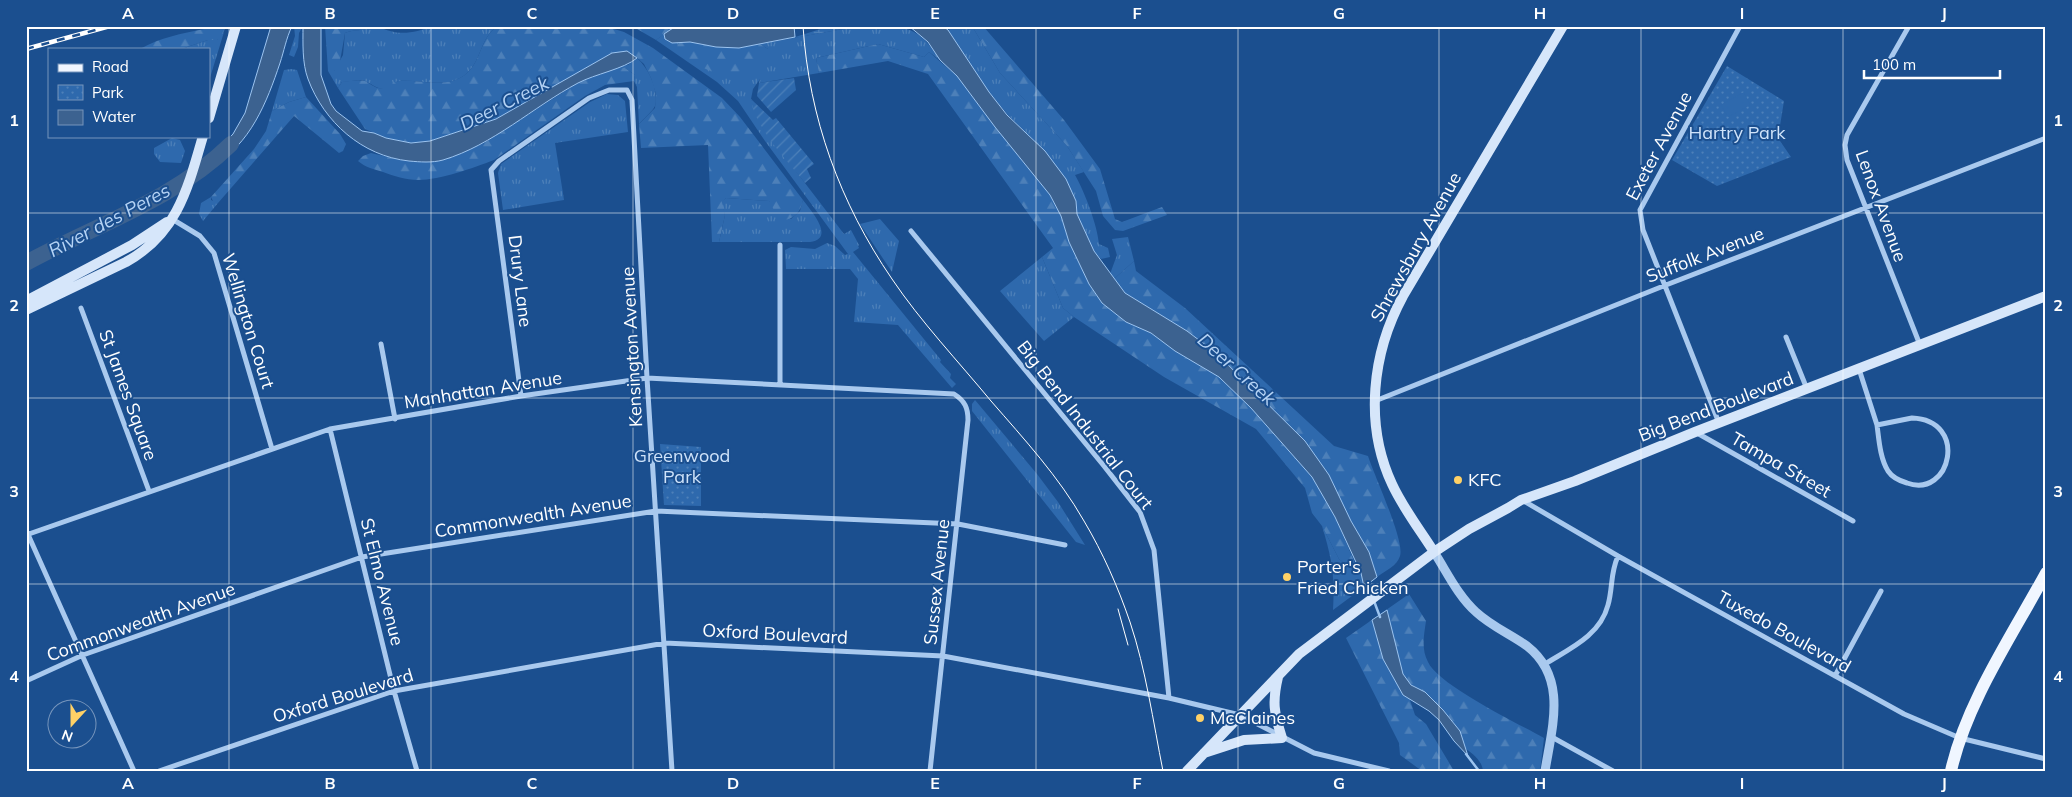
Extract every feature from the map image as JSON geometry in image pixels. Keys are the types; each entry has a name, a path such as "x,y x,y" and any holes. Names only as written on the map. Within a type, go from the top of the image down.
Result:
{"main road":[{"path":"210,115 236,26"},
{"name":"Shrewsbury Avenue","path":"1434,552 1403,505 1391,481 1378,443 1374,401 1379,359 1384,338 1397,307 1563,26"},
{"path":"26,310 138,256 158,239 173,218 187,189 202,139"},
{"path":"26,301 132,245 173,218"},
{"name":"Big Bend Boulevard","path":"1187,771 1300,654 1434,552 1469,529 1522,500 2046,296"},
{"path":"1951,771 1960,738 1981,692 2046,573"},
{"path":"1203,753 1244,740 1282,738 1273,704 1278,676"}],"street":[{"name":"Exeter Avenue","path":"1719,423 1643,230 1640,210 1740,26"},
{"name":"Lenox Avenue","path":"1909,26 1847,136 1845,145 1847,160 1865,209 1920,346"},
{"name":"Drury Lane","path":"521,396 491,170 499,161 589,98 616,89 627,90 632,100"},
{"name":"Kensington Avenue","path":"632,100 647,378 672,771"},
{"name":"Suffolk Avenue","path":"1374,401 1666,285 2046,138"},
{"name":"Wellington Court","path":"173,218 200,236 214,253 272,449"},
{"name":"Big Bend Industrial Court","path":"911,231 1094,453 1140,512 1154,550 1169,698"},
{"path":"780,245 780,385"},
{"name":"St James Square","path":"81,308 149,491"},
{"path":"1786,337 1807,389"},
{"path":"381,344 395,418"},
{"path":"1859,369 1877,425 1883,459 1888,471 1893,476 1910,484 1920,485 1936,479 1943,471 1948,457 1948,442 1932,423 1912,418 1877,425"},
{"name":"Manhattan Avenue","path":"27,533 330,429 521,396 647,378 948,393 961,398"},
{"name":"Sussex Avenue","path":"930,771 968,420 967,407 961,398"},
{"name":"St Elmo Avenue","path":"330,429 394,690 417,771"},
{"name":"Tampa Street","path":"1695,432 1853,521"},
{"name":"Tuxedo Boulevard","path":"1522,500 1618,556 1904,714 1960,738 2046,759"},
{"name":"Commonwealth Avenue","path":"26,681 83,655 362,557 656,511 958,524 1065,545"},
{"path":"27,533 134,771"},
{"path":"1434,552 1463,598 1475,611 1528,647 1545,664 1553,690 1554,710 1545,771"},
{"path":"1545,664 1588,637 1600,622 1608,604 1612,569 1618,556"},
{"path":"1835,676 1881,591"},
{"name":"Oxford Boulevard","path":"160,771 394,690 665,643 943,656 1169,698 1240,715 1314,753 1389,771"},
{"path":"1550,736 1614,771"}],"green space":[{"path":"207,26 226,26 221,38 217,40 208,40 184,48 142,48 179,34 204,29"},
{"path":"294,26 303,26 299,33 298,47 294,57 289,55 295,36"},
{"path":"325,26 371,26 345,33 339,67 334,71 328,71"},
{"path":"371,26 406,33 431,26 498,26 484,42 472,68 460,78 434,83 399,81 382,89 359,80 342,82 338,88 328,71 334,71 343,55 345,33"},
{"path":"498,26 604,26 624,32 653,48 722,98 740,117 803,200 800,209 793,217 780,221 769,201 726,198 722,202 725,215 719,242 712,242 708,145 641,148 639,124 655,108 656,94 644,64 636,57 612,53 496,119 430,141 411,143 386,138 365,129 338,88 342,82 353,80 365,81 381,88 399,81 434,83 460,78 472,68 484,42"},
{"path":"632,26 684,26 673,28 656,40"},
{"path":"830,26 870,26 789,39"},
{"path":"870,26 903,28 911,31 925,41 940,60 929,52 924,57 878,44 816,58 819,73 759,83 760,79 753,89 751,99 762,127 844,234 851,230 859,245 859,248 853,252 941,360 940,362 951,374 950,378 956,384 952,388 898,325 854,322 858,279 850,269 786,269 785,250 791,247 815,249 827,243 835,246 845,255 848,254 738,101 717,82 656,40 664,34 670,41 679,43 677,46 768,49 760,44"},
{"path":"956,26 972,26 1000,73 1067,146 1084,172 1075,175 1090,209 1099,244 1108,248 1110,257 1101,259 1094,252 1077,214 1076,201 1045,151 1008,115 989,92 948,30"},
{"path":"972,26 983,26 1064,120 1100,169 1115,219 1122,222 1162,207 1167,215 1123,231 1115,230 1103,216 1096,191 1067,146 1000,73"},
{"path":"224,32 210,78 210,48 186,48 208,40 217,40"},
{"path":"690,42 716,47 739,48 760,44 768,49 762,62 741,78 705,69 689,60 677,46 679,43"},
{"path":"878,44 924,57 929,52 957,76 1050,195 1061,216 1069,242 1089,284 1102,303 1126,322 1151,333 1175,351 1219,377 1251,408 1312,477 1335,517 1355,563 1348,566 1339,559 1322,526 1312,513 1305,488 1256,429 1164,377 1063,308 1042,257 1053,248 928,74 888,61 819,73 816,58"},
{"path":"637,58 652,80 656,93 654,108 639,124 635,75 625,68 618,66 628,65"},
{"path":"618,66 625,68 635,75 634,81 605,85 585,96 494,160 467,170 427,179 405,179 367,167 358,161 363,156 371,153 400,160 424,162 440,160 458,154 484,143 579,82"},
{"name":"Hartry Park","path":"1727,66 1784,101 1778,138 1791,157 1717,186 1672,160"},
{"path":"284,70 297,70 306,97 289,102 272,111"},
{"path":"794,78 796,90 771,112 757,96 759,83"},
{"path":"1744,92 1750,105 1728,117 1721,105"},
{"path":"607,94 618,95 625,101 628,132 555,143 564,200 503,210 498,173 501,164 590,102"},
{"path":"306,97 340,134 346,144 343,151 339,153 294,116 218,203 214,203 211,197 254,149 266,131 272,111 289,102"},
{"path":"751,99 773,120 776,118 814,164 807,169 811,178 805,183 765,132 753,110"},
{"path":"172,138 180,140 185,151 181,163 160,162 154,154 154,148"},
{"path":"211,197 211,200 218,203 203,221 199,214 201,203"},
{"path":"726,198 769,201 791,219 800,211 803,200 816,217 821,235 810,242 719,242 725,215 721,202"},
{"path":"880,219 899,241 892,272 860,224"},
{"path":"1128,237 1134,261 1114,279 1110,274 1117,255 1112,239"},
{"path":"1042,257 1063,308 1074,317 1044,341 1000,291"},
{"path":"1134,261 1136,271 1185,308 1334,446 1368,456 1398,537 1400,556 1394,565 1377,577 1369,552 1351,521 1216,353 1187,331 1125,293 1114,279"},
{"path":"975,400 1037,474 1058,502 1085,545 1076,542 972,411 972,404"},
{"name":"Greenwood Park","path":"660,444 701,447 701,506 664,505"},
{"path":"1322,526 1339,559 1348,566 1355,563 1361,573 1364,587 1333,610 1334,587 1332,568"},
{"path":"1409,594 1426,621 1424,652 1428,662 1447,682 1499,714 1544,738 1540,771 1483,771 1479,760 1463,747 1460,735 1451,719 1430,706 1410,700 1415,715 1426,724 1454,771 1422,771 1400,755 1399,743 1346,638"}],"water":[{"name":"River des Peres","path":"271,26 292,26 269,93 256,121 247,134 237,146 213,165 217,151 233,134 245,113"},
{"path":"303,26 321,26 321,75 331,104 336,111 362,131 411,143 430,141 496,119 612,53 627,51 637,58 625,65 578,83 479,145 439,161 409,161 392,158 361,144 335,123 324,109 315,95 306,73 303,53"},
{"path":"684,26 794,26 795,37 739,48 716,47 690,42 672,43 665,39 664,34 673,28"},
{"path":"909,26 943,26 948,30 989,92 1007,115 1045,151 1066,179 1076,201 1077,214 1094,251 1125,293 1187,331 1216,353 1305,441 1329,475 1351,521 1369,552 1377,577 1364,587 1361,573 1335,517 1312,477 1251,408 1219,377 1175,351 1151,333 1126,322 1102,303 1089,284 1069,242 1061,216 1050,195 957,76 940,60 928,42"},
{"path":"1387,610 1403,674 1411,685 1425,692 1443,710 1460,731 1468,756 1439,720 1429,711 1403,695 1383,659 1372,620"}],"waterway":[{"name":"River des Peres","path":"26,263 133,210 185,181 209,164 231,144"},
{"name":"Deer Creek","path":"1368,582 1373,595"},
{"name":"Deer Creek","path":"1374,601 1380,617"},
{"name":"Deer Creek","path":"1466,754 1479,771"}],"tram line":[{"path":"803,26 806,60 820,126 843,190 873,250 915,311 1064,489 1104,558 1136,640 1163,771"},
{"path":"1118,609 1128,645"}],"railway":[{"path":"26,49 110,26"}],"place":[{"name":"KFC","path":"1458,480"},
{"name":"Porter's Fried Chicken","path":"1287,577"},
{"name":"McClaines","path":"1200,718"}]}
